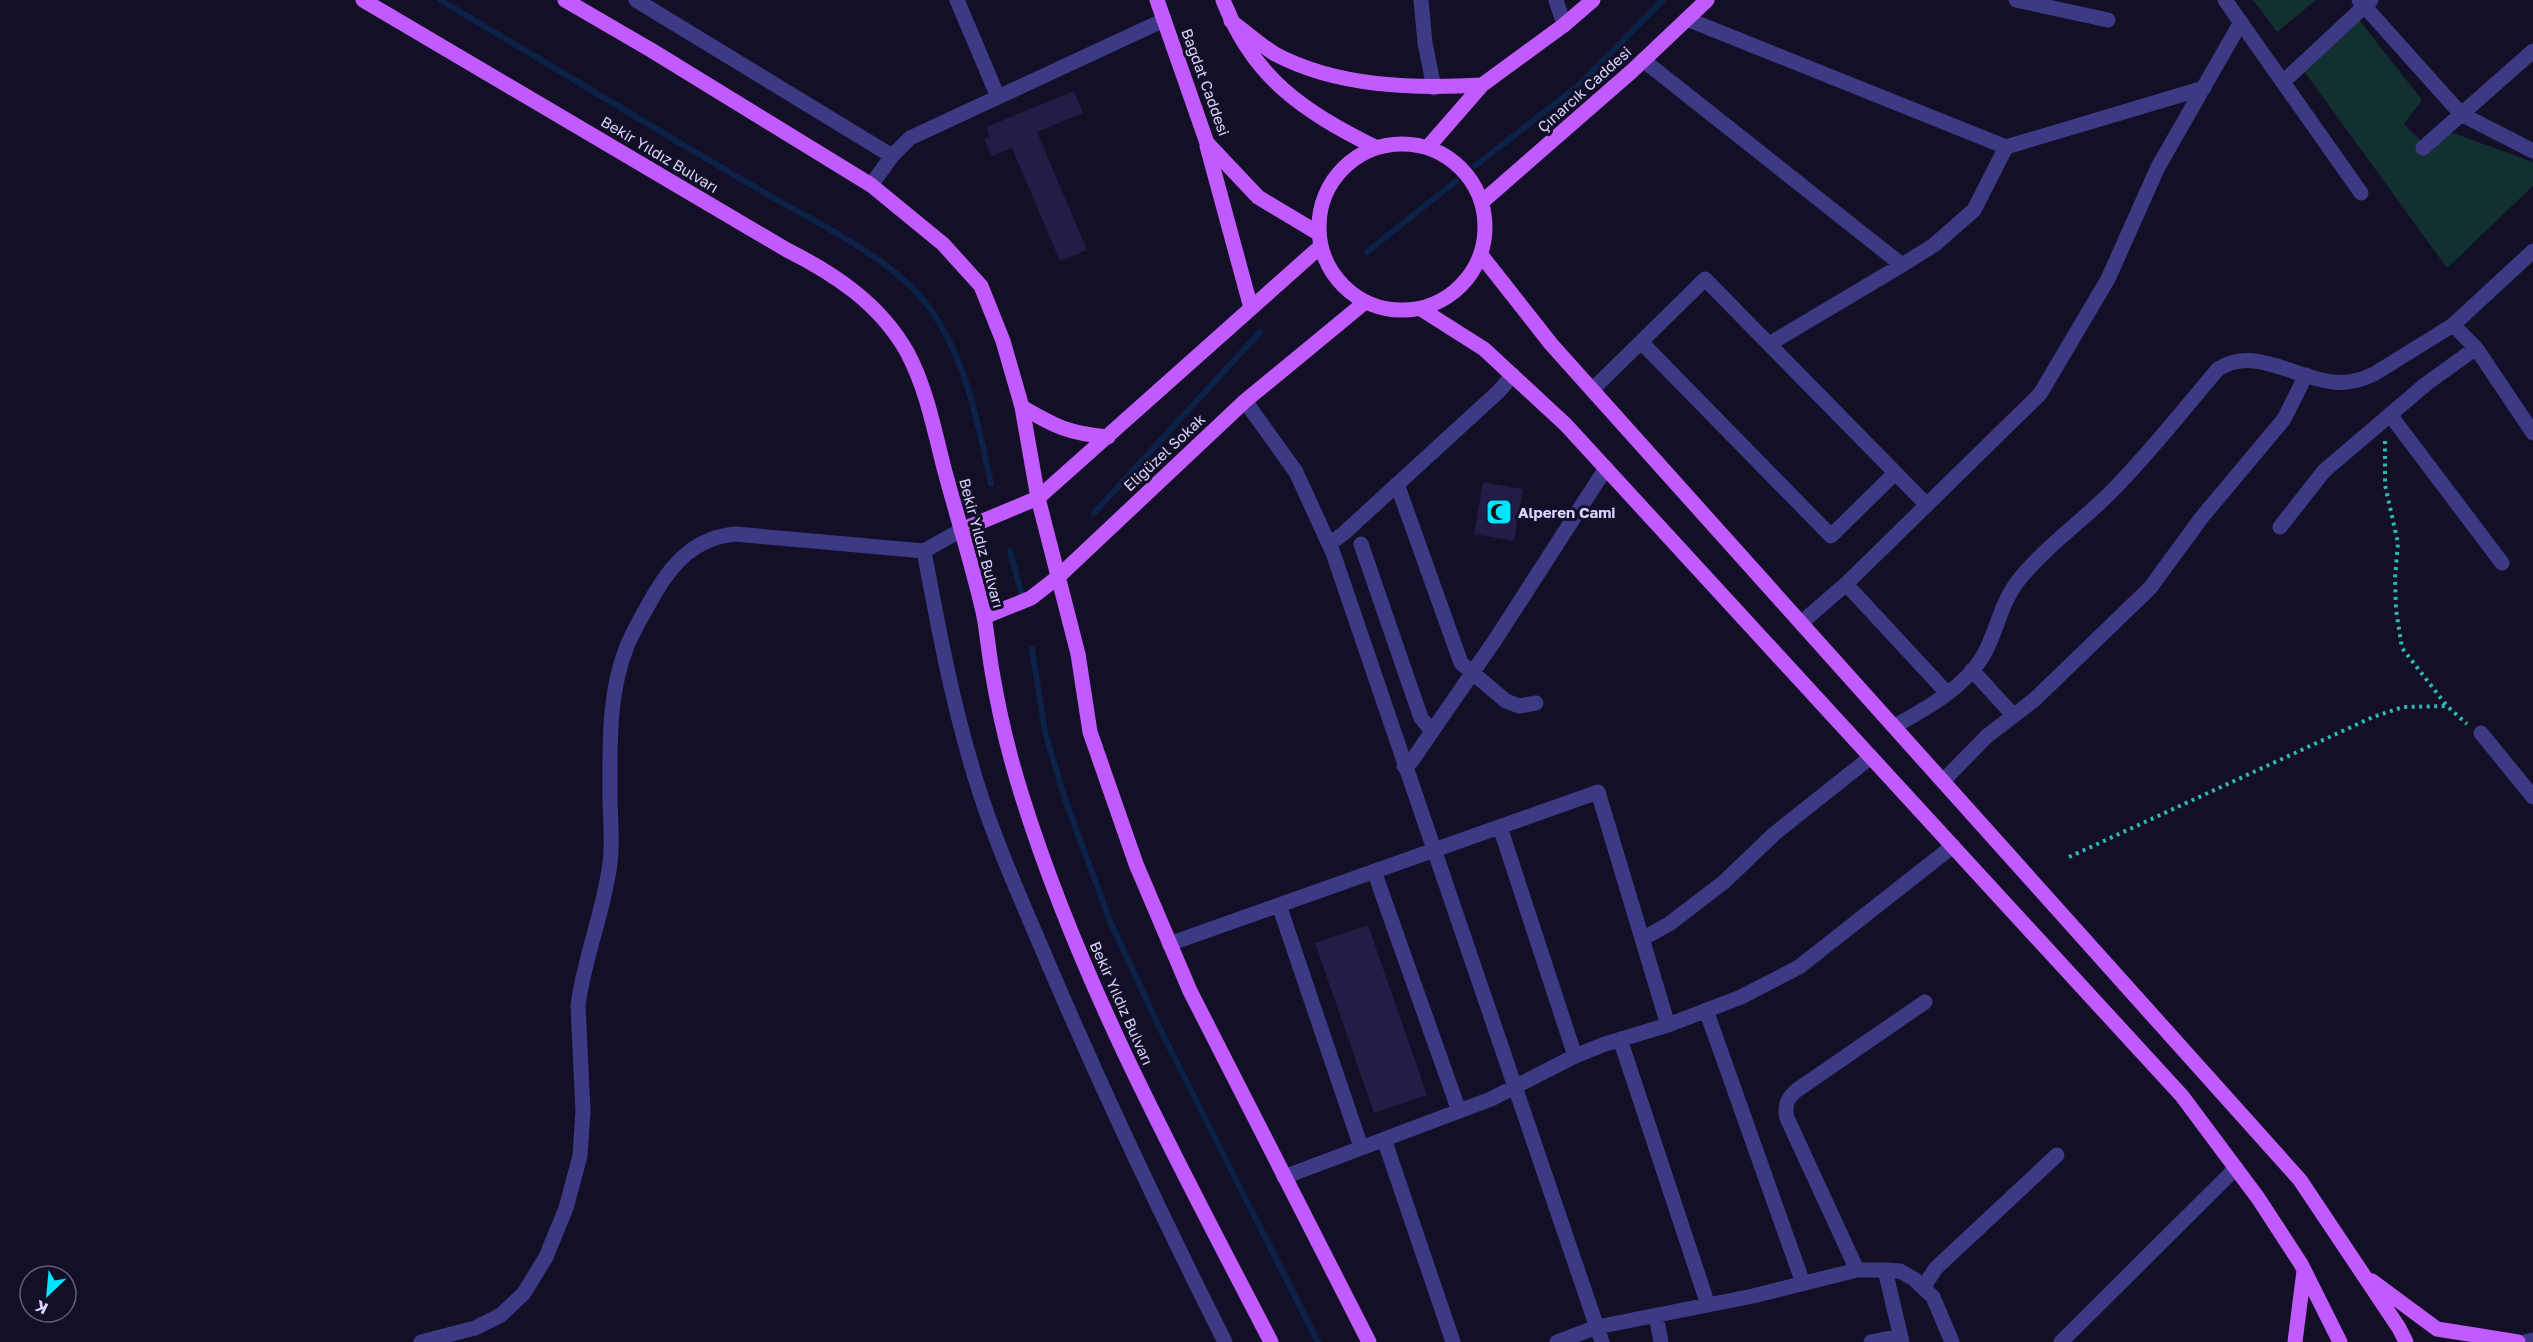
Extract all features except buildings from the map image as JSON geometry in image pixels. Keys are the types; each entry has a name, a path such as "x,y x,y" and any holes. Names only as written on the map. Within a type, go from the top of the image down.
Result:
{"main road":[{"name":"Bekir Yıldız Bulvarı","path":"363,0 828,272 865,299 895,333 916,372 984,617 992,671 1007,742 1036,839 1070,931 1128,1061 1271,1342"},
{"path":"565,0 871,185 943,244 981,286 1003,341 1022,407 1038,498 1078,654 1090,732 1136,864 1190,991 1369,1342"},
{"name":"Bağdat Caddesi","path":"1157,0 1207,143 1258,196 1319,239"},
{"path":"1223,0 1231,21 1259,65 1294,101 1337,128 1375,147"},
{"path":"1428,147 1482,85 1564,26 1593,0"},
{"name":"Çınarcık Caddesi","path":"1482,202 1643,60 1707,0"},
{"path":"1231,21 1275,54 1323,72 1382,86 1434,88 1482,85"},
{"path":"1207,143 1251,308"},
{"path":"1401,143 1428,147 1452,159 1470,178 1482,202 1486,229 1481,255 1469,278 1448,298 1421,309 1392,311 1364,303 1341,285 1325,261 1319,239 1320,205 1333,178 1351,159 1375,147 1401,143"},
{"path":"961,530 1038,498 1251,308 1319,239"},
{"path":"1481,255 1551,344 2300,1180 2399,1328 2406,1342"},
{"name":"Eligüzel Sokak","path":"984,617 1031,598 1058,577 1245,401 1364,303"},
{"path":"1421,309 1485,349 1566,425 2182,1096 2258,1198 2304,1271 2340,1342"},
{"path":"1022,407 1049,423 1074,433 1108,437"},
{"path":"2295,1342 2304,1271"},
{"path":"2364,1276 2437,1329 2518,1342"}],"street":[{"path":"636,0 892,156"},
{"path":"957,0 998,97"},
{"path":"1421,0 1425,43 1434,88"},
{"path":"1556,0 1564,26"},
{"path":"2016,0 2108,20"},
{"path":"2225,0 2361,193"},
{"path":"2283,82 2365,2 2461,114 2533,151"},
{"path":"1687,19 2006,147 2204,88"},
{"path":"871,185 892,156 910,138 1164,20"},
{"path":"1801,623 1846,584 2040,394 2108,279 2158,167 2241,22"},
{"path":"2423,148 2533,51"},
{"path":"1643,60 1902,265"},
{"path":"1769,344 1934,245 1974,210 2006,147"},
{"path":"1895,726 1964,680 1983,656 2002,609 2017,582 2052,545 2111,492 2218,369 2233,361 2249,359 2335,383 2362,379 2385,368 2453,326 2533,250"},
{"path":"1592,390 1705,279 1927,505"},
{"path":"2453,326 2476,348 2533,433"},
{"path":"1641,342 1831,536 1895,472"},
{"path":"2280,526 2325,471 2426,384 2476,348"},
{"path":"1329,544 1498,392 1513,375"},
{"path":"1944,780 1987,736 2034,700 2150,588 2202,517 2284,419 2306,375"},
{"path":"1245,401 1296,472 1329,544 1599,1335"},
{"path":"2387,419 2502,563"},
{"path":"1404,766 1411,762 1472,673 1606,468"},
{"path":"1397,484 1461,663 1499,695 1519,706 1536,703"},
{"path":"421,1342 433,1337 475,1328 501,1315 513,1305 524,1293 537,1272 566,1208 576,1174 583,1129 583,1092 578,1031 579,996 601,910 610,861 609,729 612,701 627,647 661,582 688,550 722,535 735,534 924,551 961,530"},
{"path":"1361,544 1421,718 1432,731"},
{"path":"924,551 950,684 980,791 999,846 1093,1069 1138,1166 1226,1342"},
{"path":"1846,584 1947,693"},
{"path":"1972,670 2013,715"},
{"path":"2481,733 2533,797"},
{"path":"1642,939 1669,924 1724,882 1774,834 1871,757"},
{"path":"1169,944 1598,792 1668,1025"},
{"path":"1500,827 1575,1056"},
{"path":"1284,1177 1515,1088 1575,1056 1620,1039 1668,1025 1741,997 1799,967 1953,846"},
{"path":"1374,871 1459,1111"},
{"path":"1279,905 1361,1147"},
{"path":"1857,1270 1787,1118 1786,1105 1788,1099 1797,1090 1925,1002"},
{"path":"1706,1010 1803,1283"},
{"path":"1620,1039 1708,1305"},
{"path":"1384,1139 1453,1342"},
{"path":"1923,1286 1936,1269 2056,1155"},
{"path":"2061,1342 2236,1168"},
{"path":"1557,1342 1599,1335 1656,1315 1857,1270 1899,1271 1923,1286 1933,1297 1952,1342"},
{"path":"1871,1342 1901,1339 1885,1270"},
{"path":"1656,1315 1661,1342"},
{"path":"2524,1342 2533,1340"}],"path":[{"path":"2387,419 2385,485 2398,543 2395,578 2396,610 2402,648 2447,706 2460,719 2481,733"},
{"path":"2069,857 2373,717 2410,706 2447,706"}],"green space":[{"path":"2253,0 2316,0 2277,32"},
{"path":"2356,16 2422,100 2404,124 2428,148 2442,129 2533,162 2533,186 2447,268 2301,67"}],"waterway":[{"path":"440,0 720,167 848,240 910,285 939,322 960,366 975,413 991,484"},
{"path":"1475,166 1579,85 1663,0"},
{"path":"1367,252 1456,181"},
{"path":"1094,513 1260,332"},
{"path":"1010,551 1022,595"},
{"path":"1032,649 1045,732 1065,799 1110,921 1160,1029 1318,1342"}],"place":[{"name":"Alperen Cami","path":"1499,512"}]}
